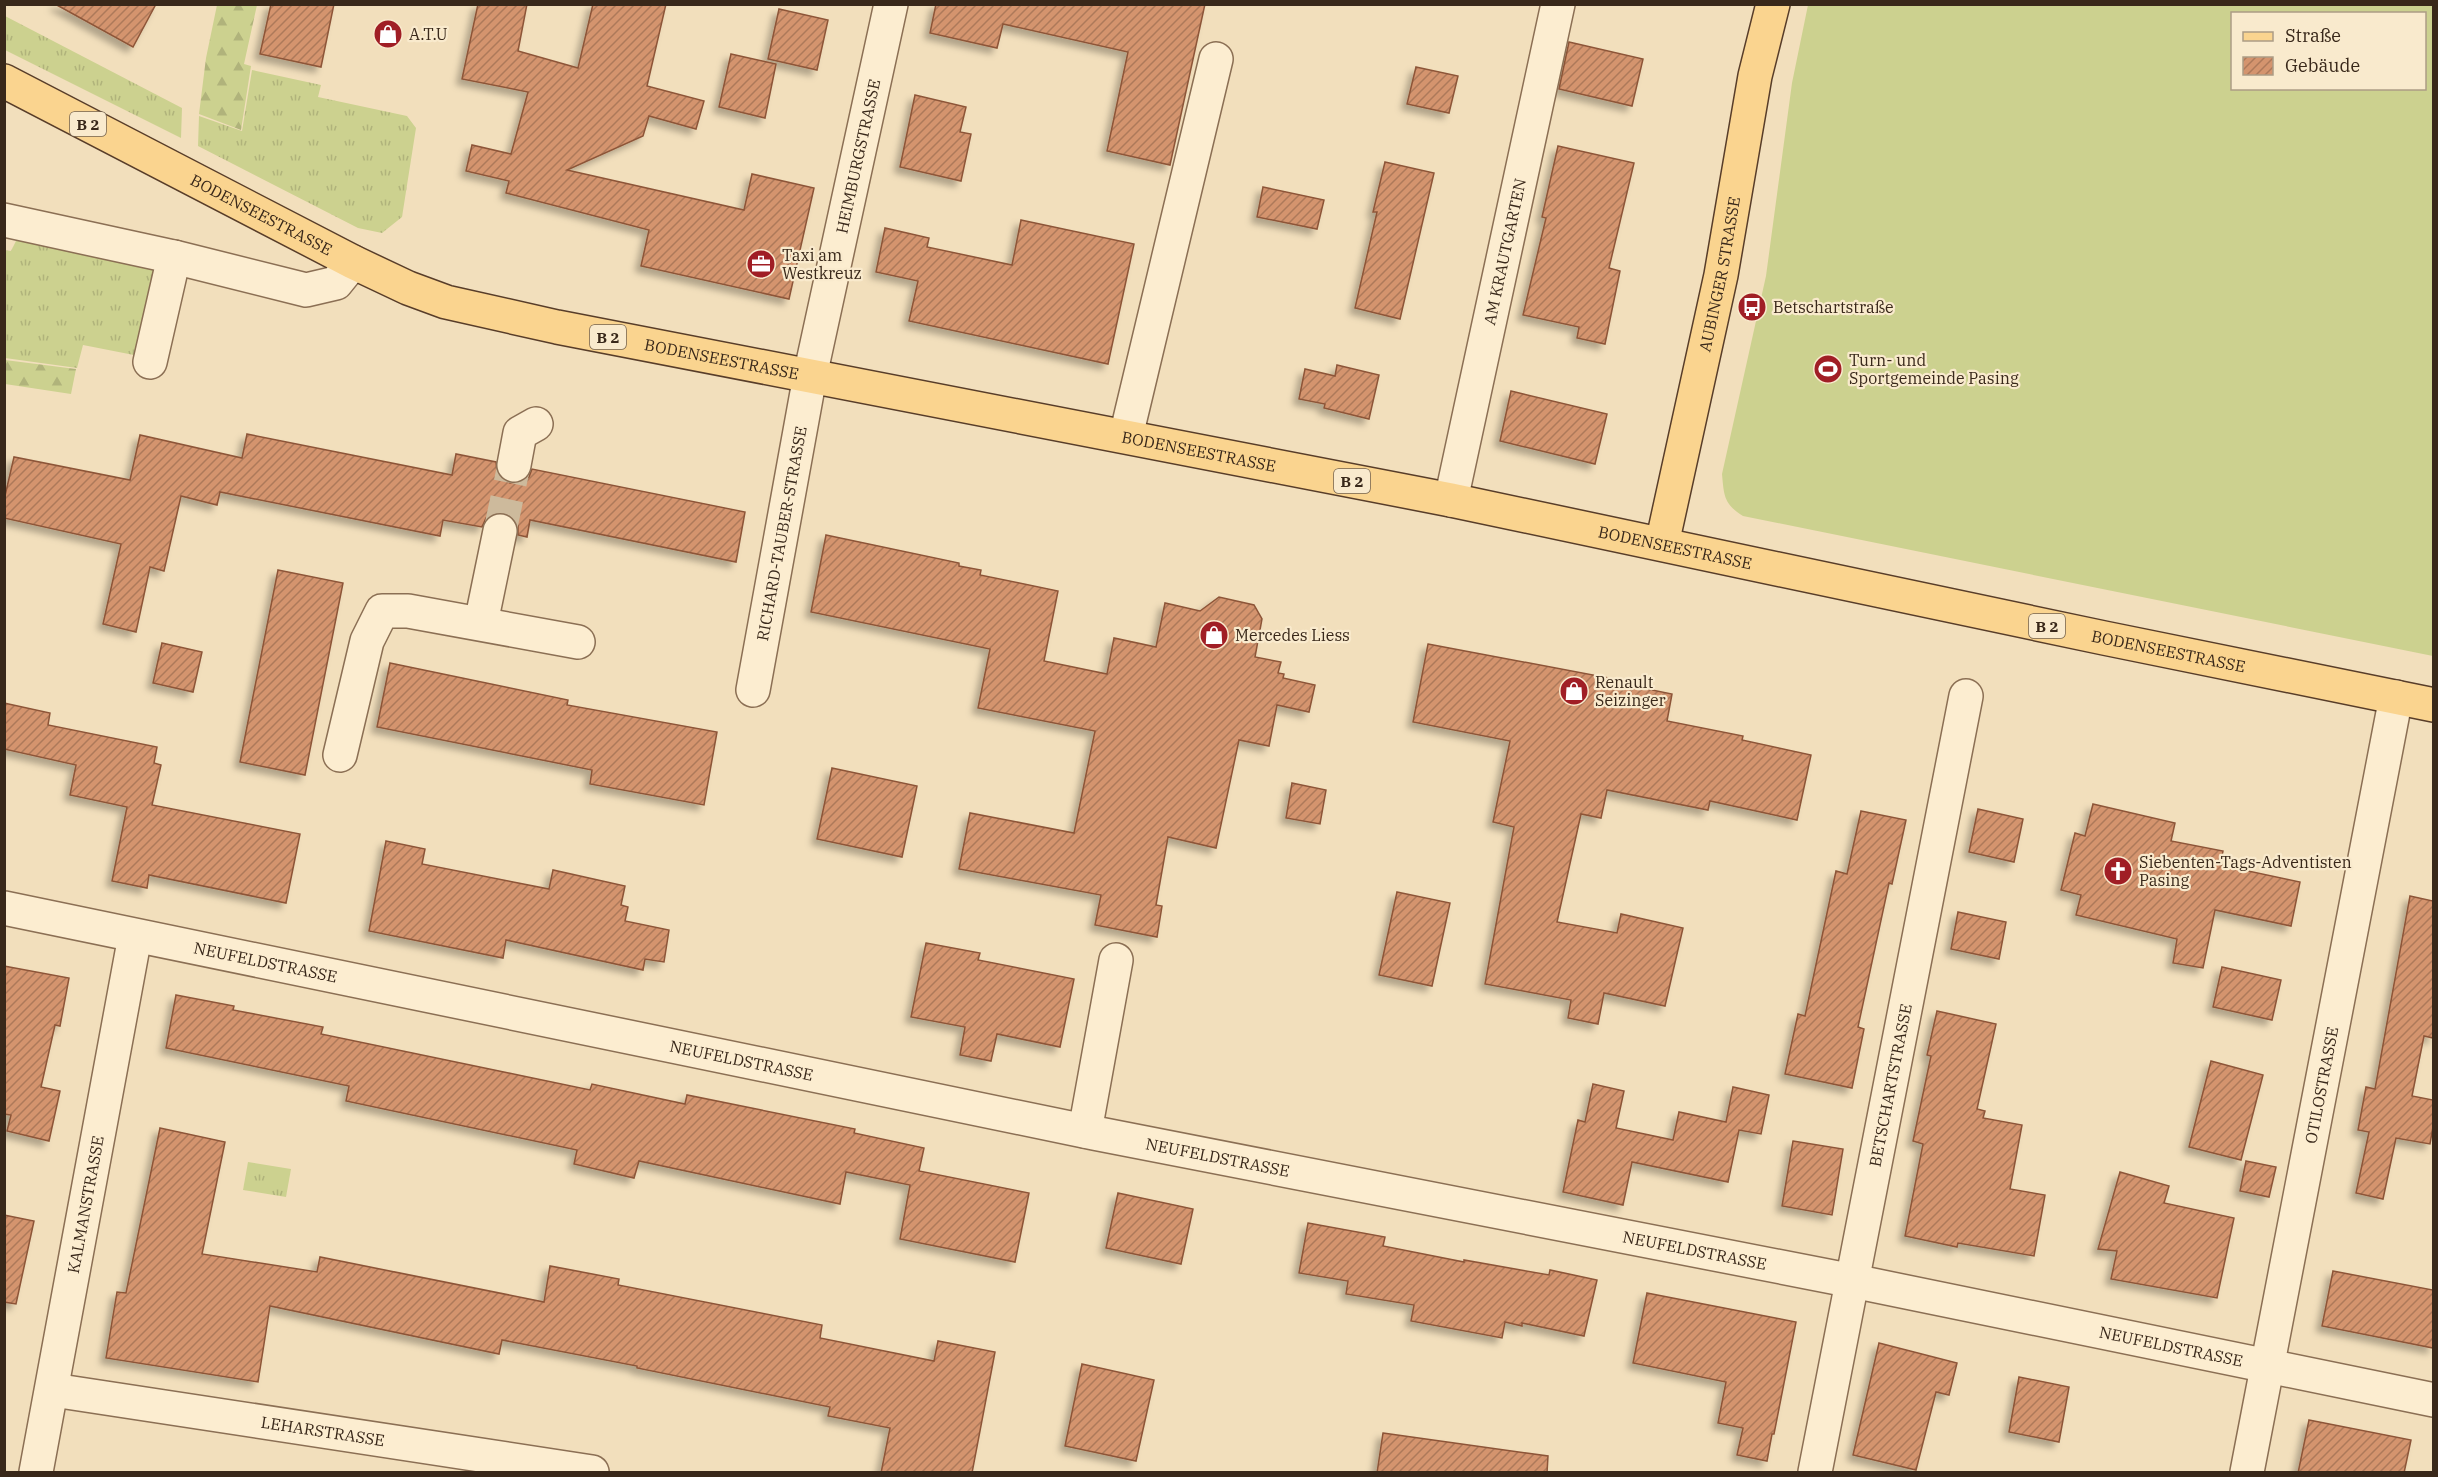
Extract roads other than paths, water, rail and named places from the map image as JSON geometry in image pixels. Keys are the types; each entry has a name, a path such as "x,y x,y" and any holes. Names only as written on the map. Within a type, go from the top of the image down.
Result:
{"main road":[{"name":"AUBINGER STRASSE","path":"1662,544 1721,275 1755,76 1773,4"},
{"name":"BODENSEESTRASSE","path":"4,81 353,262 408,288 446,302 490,313 1451,500 2433,705"}],"street":[{"name":"HEIMBURGSTRASSE","path":"810,376 891,4"},
{"name":"AM KRAUTGARTEN","path":"1451,500 1558,4"},
{"path":"1126,436 1216,58"},
{"path":"4,220 174,257 306,290 336,283 353,262"},
{"path":"150,362 174,257"},
{"name":"RICHARD-TAUBER-STRASSE","path":"753,690 810,376"},
{"path":"514,465 520,433 536,424"},
{"path":"481,623 500,531"},
{"path":"340,755 367,641 382,610 408,611 578,642"},
{"name":"BETSCHARTSTRASSE","path":"1815,1473 1966,696"},
{"name":"OTILOSTRASSE","path":"2247,1473 2396,697"},
{"name":"NEUFELDSTRASSE","path":"4,908 1084,1131 1853,1281 2433,1400"},
{"name":"KALMANSTRASSE","path":"36,1473 135,936"},
{"path":"1084,1131 1116,960"},
{"name":"LEHARSTRASSE","path":"53,1390 592,1473"}],"tunnel":[{"path":"500,531 514,465"}],"place":[{"name":"A.T.U","path":"388,34"},
{"name":"Taxi am Westkreuz","path":"761,264"},
{"name":"Betschartstraße","path":"1752,307"},
{"name":"Turn- und Sportgemeinde Pasing","path":"1828,369"},
{"name":"Mercedes Liess","path":"1214,635"},
{"name":"Renault Seizinger","path":"1574,691"},
{"name":"Siebenten-Tags-Adventisten Pasing","path":"2118,871"}]}
